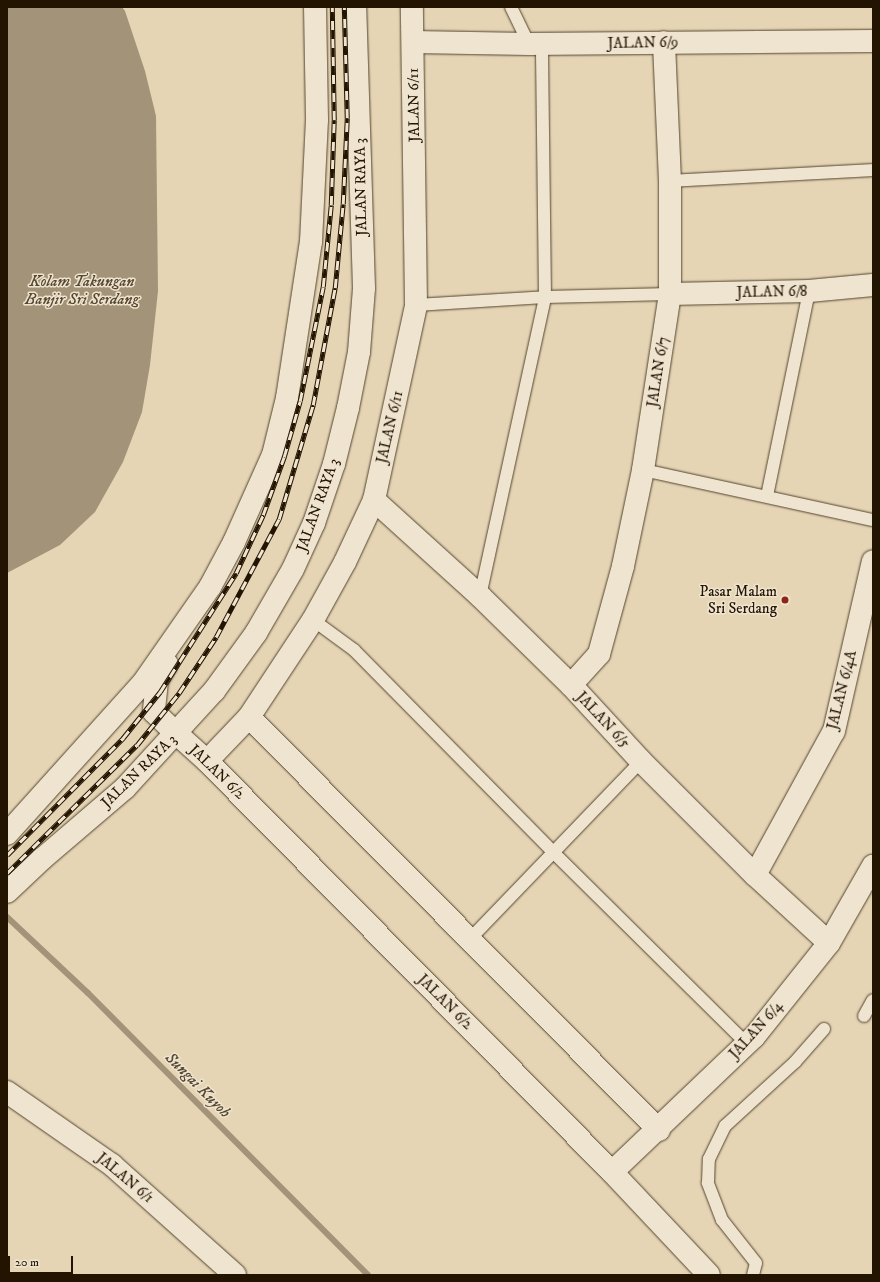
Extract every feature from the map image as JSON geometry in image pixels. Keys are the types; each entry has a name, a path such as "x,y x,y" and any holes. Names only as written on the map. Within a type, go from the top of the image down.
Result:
{"street":[{"path":"10,831 143,683 210,587 234,542 273,455 287,398 311,242 316,120 315,7"},
{"name":"JALAN RAYA 3","path":"7,892 42,859 125,788 177,734 214,691 256,633 293,569 314,523 334,464 359,352 364,288 355,7"},
{"name":"JALAN 6/11","path":"207,761 249,717 313,620 345,562 374,500 416,305 412,7"},
{"name":"JALAN 6/9","path":"413,42 536,44 873,41"},
{"name":"JALAN 6/7","path":"571,685 599,654 623,566 642,470 670,294 670,181 664,42"},
{"name":"JALAN 6/8","path":"670,294 809,291 873,285"},
{"name":"JALAN 6/5","path":"374,500 480,596 571,685 641,761 755,875 829,944"},
{"name":"JALAN 6/4A","path":"755,875 834,731 873,561"},
{"name":"JALAN 6/2","path":"210,587 157,681 154,712 207,761 612,1172 709,1275"},
{"path":"249,717 659,1130"},
{"name":"JALAN 6/4","path":"612,1172 659,1130 747,1044 829,944 873,866"},
{"name":"JALAN 6/1","path":"7,1092 112,1165 235,1275"}],"lane":[{"path":"480,596 545,297 536,44 511,7"},
{"path":"670,181 873,170"},
{"path":"767,496 809,291"},
{"path":"416,305 545,297 670,294"},
{"path":"642,470 873,520"},
{"path":"313,620 354,650 553,852 747,1044"},
{"path":"470,939 641,761"},
{"path":"864,1016 873,1000"},
{"path":"752,1275 756,1263 722,1220 719,1213 708,1183 709,1159 725,1126 795,1062 824,1029"}],"water":[{"name":"Kolam Takungan Banjir Sri Serdang","path":"7,7 122,7 125,11 145,71 156,116 158,291 150,365 142,412 123,462 95,512 60,545 7,573"}],"waterway":[{"name":"Sungai Kuyoh","path":"7,917 88,993 368,1275"}],"railway":[{"path":"7,855 123,738 160,692 236,573 263,515 284,457 300,401 323,287 331,205 334,120 332,7"},
{"path":"7,873 137,745 179,693 216,637 279,519 313,405 335,288 343,204 347,118 344,7"}],"place":[{"name":"Pasar Malam Sri Serdang","path":"785,600"}]}
